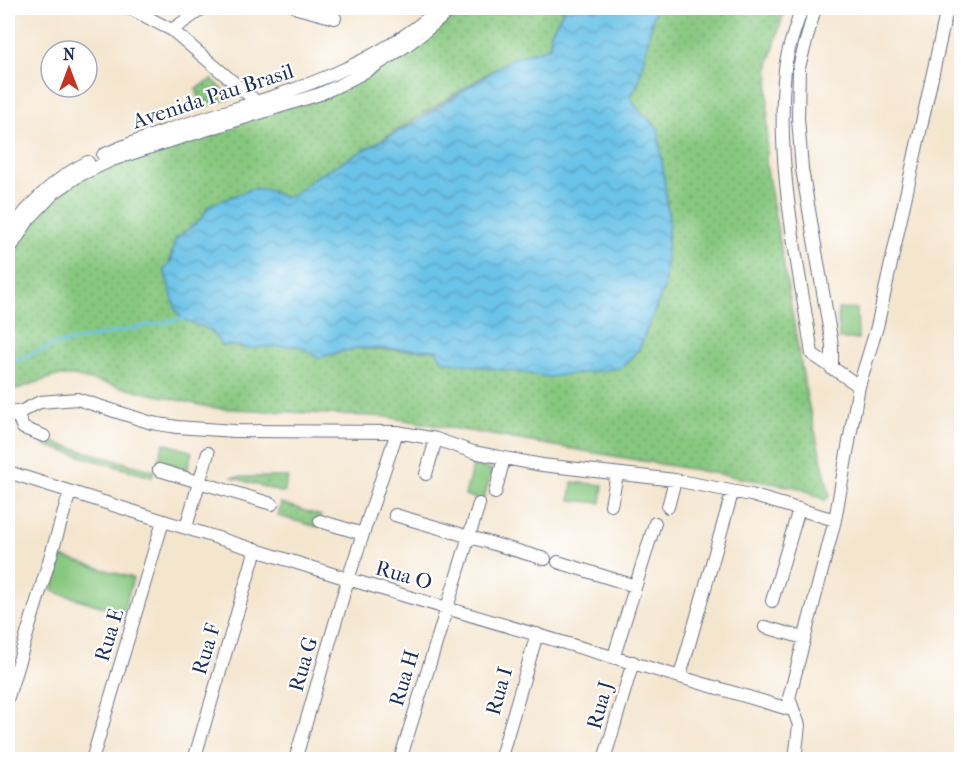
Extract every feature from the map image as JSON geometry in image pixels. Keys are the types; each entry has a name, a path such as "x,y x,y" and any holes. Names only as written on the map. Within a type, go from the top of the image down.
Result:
{"street":[{"path":"129,8 172,30 258,103"},
{"path":"172,30 203,8"},
{"path":"297,8 335,18"},
{"name":"Avenida Pau Brasil","path":"8,234 36,199 72,170 130,144 328,78 378,54 440,8"},
{"path":"8,252 35,213 55,192 78,176 112,160 320,94 353,80 399,53 452,8"},
{"path":"802,8 785,66 781,119 784,169 812,354 859,386"},
{"path":"815,8 799,67 798,118 802,170 832,345 832,369"},
{"path":"795,759 799,725 789,698 835,520 859,386 877,327 944,8 962,12"},
{"path":"785,66 799,67"},
{"path":"44,436 23,429 12,415 40,402 77,399 152,423 177,428 397,432 436,439 473,452 504,458 675,480 799,509 835,520"},
{"name":"Rua G","path":"295,759 348,579 397,432"},
{"path":"426,474 436,439"},
{"path":"186,527 208,453"},
{"path":"495,494 504,458"},
{"path":"159,470 272,504"},
{"name":"Rua O","path":"8,472 348,579 792,710"},
{"path":"611,505 617,474"},
{"path":"668,507 675,480"},
{"path":"8,697 70,492"},
{"path":"680,676 732,493"},
{"name":"Rua H","path":"400,759 478,504"},
{"path":"772,601 799,509"},
{"path":"395,515 545,559"},
{"name":"Rua E","path":"92,759 163,521"},
{"path":"320,521 363,534"},
{"path":"614,656 655,523"},
{"name":"Rua F","path":"194,759 256,549"},
{"path":"558,562 635,586"},
{"path":"765,627 804,638"},
{"name":"Rua I","path":"500,759 537,634"},
{"name":"Rua J","path":"604,759 633,662"}],"green space":[{"path":"452,8 565,8 551,32 550,47 511,59 292,196 283,197 270,191 210,205 201,219 175,240 166,277 174,293 176,310 182,319 211,330 222,346 251,348 297,346 318,358 356,348 387,350 639,349 664,288 669,221 658,128 637,108 630,97 638,84 655,8 785,8 769,64 766,164 807,398 830,496 825,500 800,488 387,417 213,408 73,376 56,376 8,392 8,252 18,234 78,176 320,94"},
{"path":"212,79 232,98 202,107 196,89"},
{"path":"838,309 857,309 858,339 839,339"},
{"path":"44,440 154,471 152,477 43,445"},
{"path":"164,443 192,452 187,470 158,461"},
{"path":"473,465 492,470 483,501 465,495"},
{"path":"231,477 288,477 284,493"},
{"path":"572,482 603,485 601,503 570,500"},
{"path":"281,503 321,516 318,527 278,516"},
{"path":"62,557 133,578 123,613 52,591"}],"water":[{"path":"565,8 655,8 638,84 630,97 637,108 658,128 669,221 664,288 639,349 621,368 549,377 443,361 436,350 356,348 318,358 297,346 251,348 222,346 211,330 182,319 176,310 164,269 171,262 175,240 201,219 210,205 254,188 270,191 283,197 292,196 317,176 417,121 511,59 550,47 551,32"}],"waterway":[{"path":"8,364 53,345 185,318"}]}
